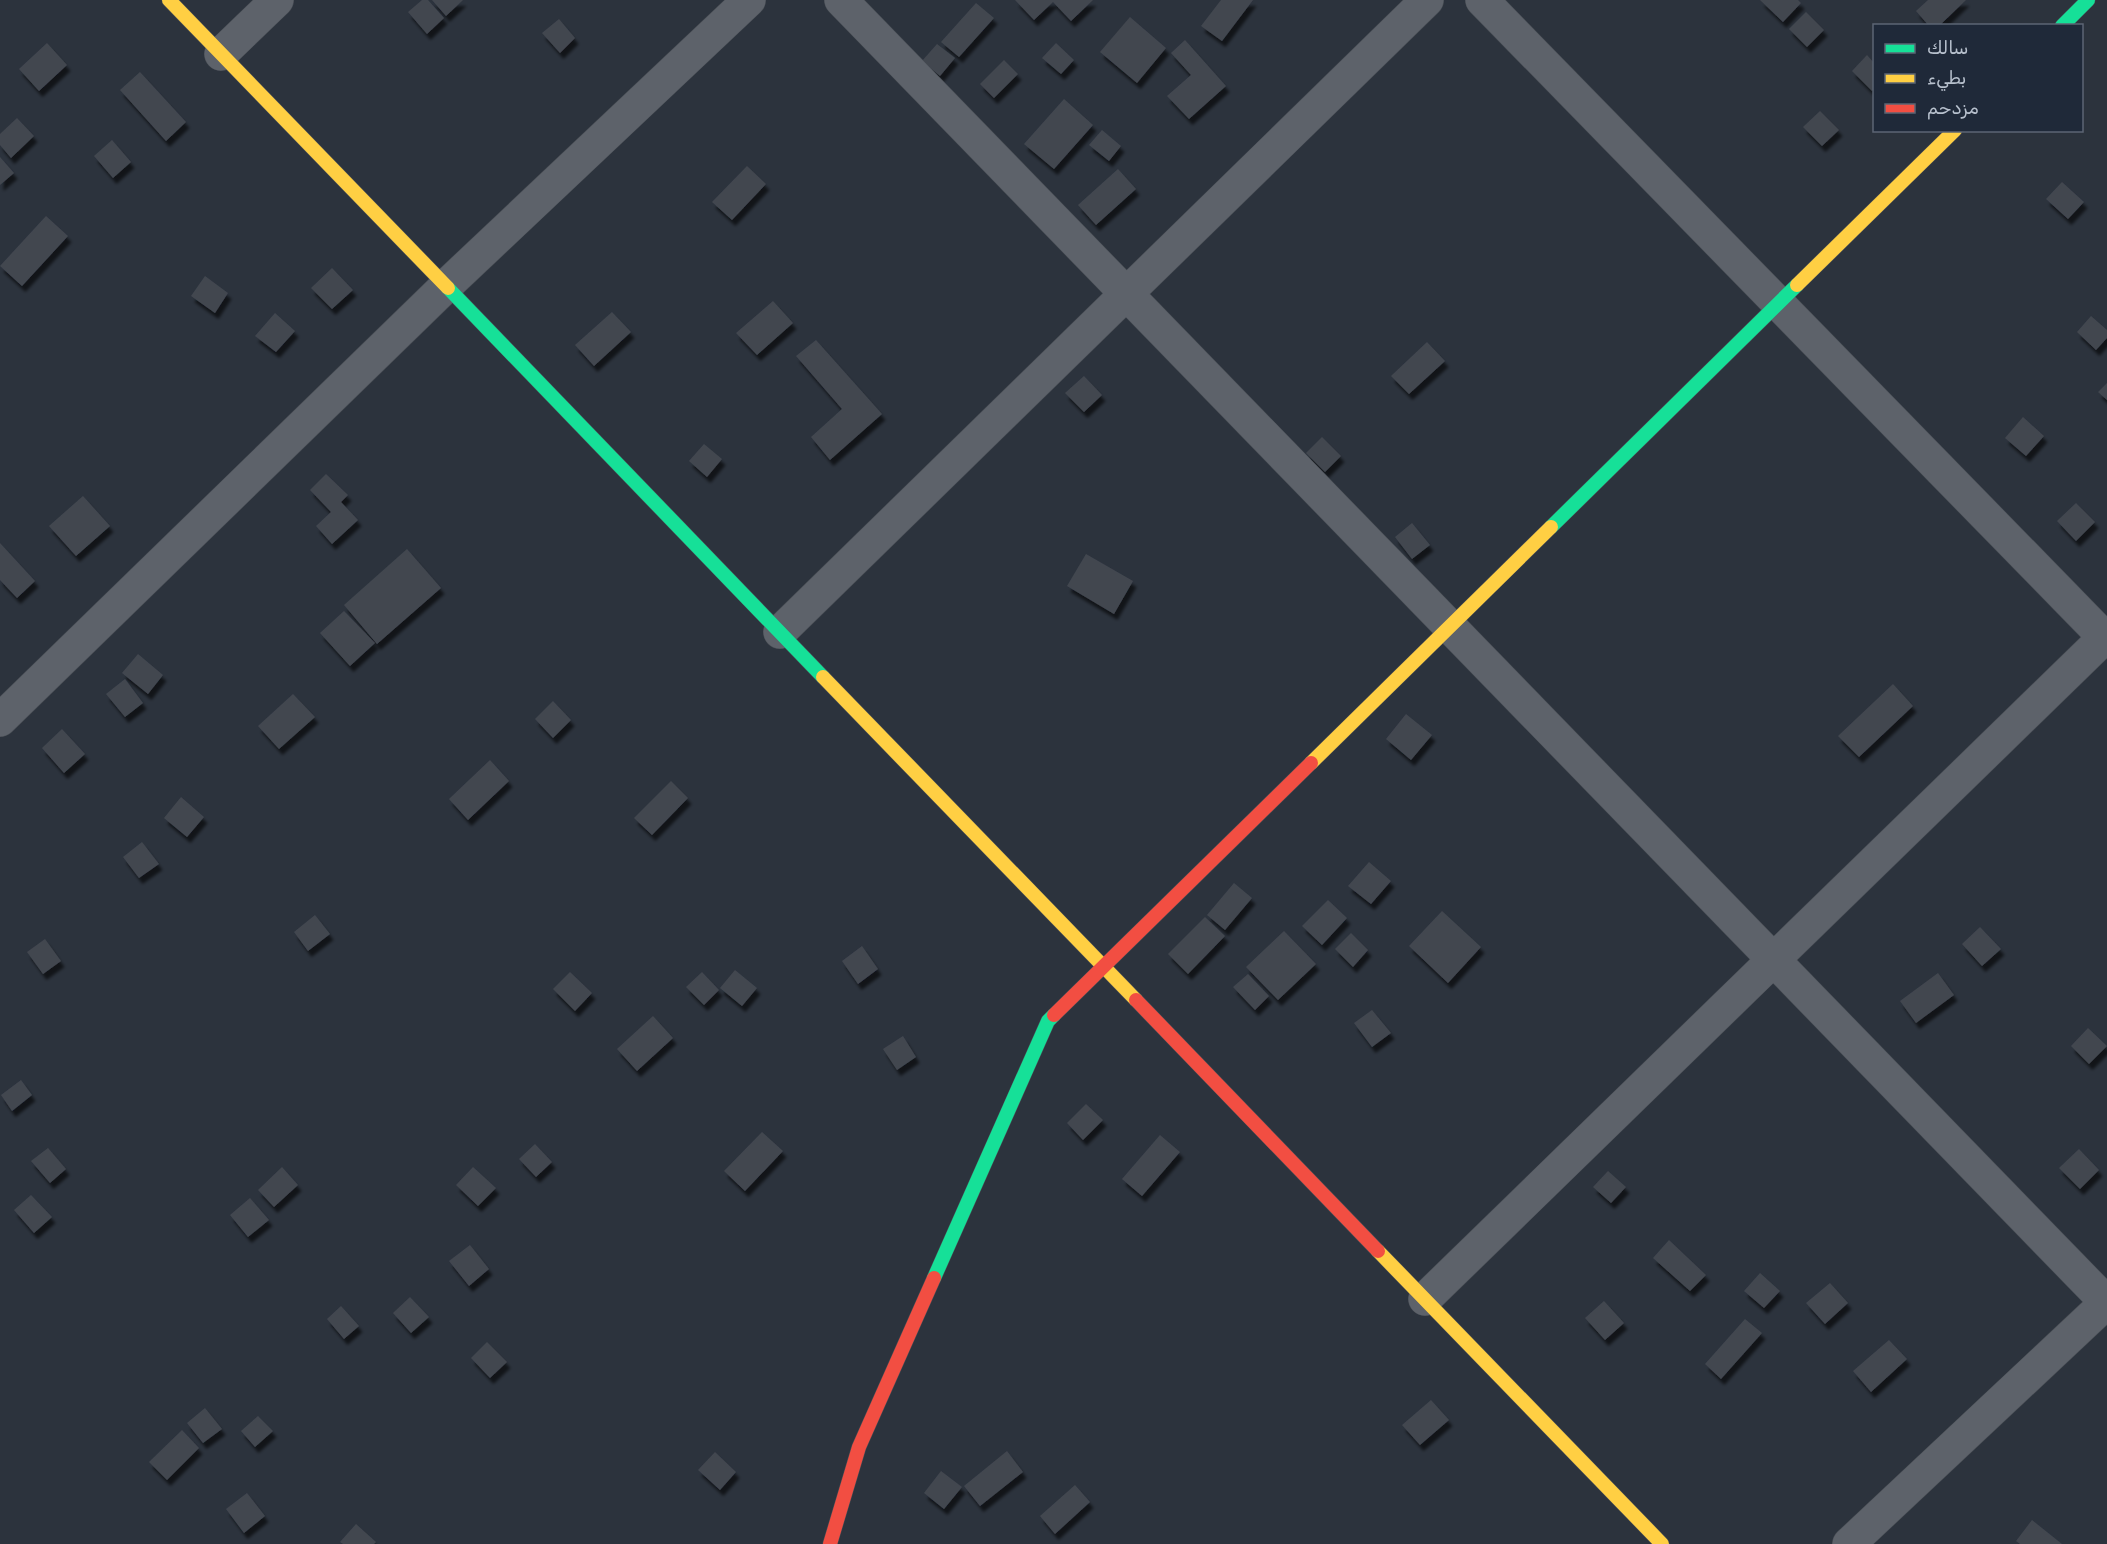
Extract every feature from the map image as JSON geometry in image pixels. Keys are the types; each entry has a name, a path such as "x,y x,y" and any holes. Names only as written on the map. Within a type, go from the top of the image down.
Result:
{"street":[{"path":"169,0 1662,1544"},
{"path":"221,54 277,0"},
{"path":"0,720 446,286 748,0"},
{"path":"842,0 2107,1303 1849,1544"},
{"path":"780,632 1427,0"},
{"path":"1425,1299 2106,638 1482,0"},
{"path":"2064,24 2088,0"},
{"path":"830,1544 859,1447 1048,1022 1953,132"}],"building":[{"path":"422,0 428,0 444,18 427,34 408,12"},
{"path":"432,0 463,0 446,16"},
{"path":"1015,0 1093,0 1071,21 1053,2 1034,20"},
{"path":"1221,0 1253,0 1222,41 1201,26"},
{"path":"1760,0 1798,0 1801,3 1783,22"},
{"path":"1928,0 1966,0 1941,24 1927,24 1916,11"},
{"path":"976,3 994,18 959,57 941,42"},
{"path":"1806,12 1824,30 1807,47 1789,29"},
{"path":"1130,17 1166,48 1137,83 1100,52"},
{"path":"559,19 575,38 560,53 542,33"},
{"path":"1185,40 1226,86 1189,119 1167,96 1191,75 1171,53"},
{"path":"47,43 67,65 39,91 19,69"},
{"path":"1056,43 1074,60 1061,74 1042,58"},
{"path":"937,44 955,58 940,76 922,61"},
{"path":"1867,55 1873,62 1872,91 1852,71"},
{"path":"1004,60 1018,74 994,98 980,84"},
{"path":"140,72 186,122 166,141 120,90"},
{"path":"1064,99 1093,125 1054,169 1024,144"},
{"path":"1820,111 1839,130 1822,146 1803,127"},
{"path":"17,118 34,136 11,158 0,145 0,134"},
{"path":"1102,130 1121,146 1109,161 1089,145"},
{"path":"112,140 131,162 113,178 94,156"},
{"path":"0,157 14,173 0,185"},
{"path":"747,166 766,184 732,220 712,202"},
{"path":"1118,169 1136,189 1096,225 1078,205"},
{"path":"2062,182 2084,202 2068,219 2046,199"},
{"path":"46,216 68,236 22,286 0,266"},
{"path":"332,268 353,290 332,309 311,288"},
{"path":"205,276 228,293 215,313 191,296"},
{"path":"773,301 793,323 757,355 736,333"},
{"path":"612,312 631,332 594,366 575,345"},
{"path":"275,313 295,331 276,352 255,336"},
{"path":"2091,316 2107,330 2107,338 2096,350 2077,332"},
{"path":"816,340 882,414 830,460 811,437 842,409 796,356"},
{"path":"1427,342 1445,361 1409,394 1391,376"},
{"path":"1084,376 1102,395 1084,412 1065,393"},
{"path":"2107,383 2107,400 2098,392"},
{"path":"2023,417 2044,436 2026,456 2005,438"},
{"path":"1322,437 1341,456 1325,472 1306,453"},
{"path":"704,444 722,459 707,477 689,461"},
{"path":"326,474 348,495 341,502 358,520 332,544 316,526 331,512 310,490"},
{"path":"83,496 110,526 76,556 49,526"},
{"path":"2076,503 2095,522 2076,541 2057,521"},
{"path":"1412,523 1430,545 1412,559 1395,537"},
{"path":"0,543 35,581 17,598 0,580"},
{"path":"407,549 441,588 377,644 344,605"},
{"path":"1086,554 1133,581 1114,614 1067,586"},
{"path":"344,611 375,643 350,666 320,633"},
{"path":"138,654 163,675 148,694 122,673"},
{"path":"125,679 143,703 125,717 106,694"},
{"path":"1893,684 1913,706 1859,757 1838,736"},
{"path":"293,694 315,717 279,749 258,726"},
{"path":"553,701 571,720 553,738 535,719"},
{"path":"1406,714 1432,735 1411,760 1386,739"},
{"path":"62,729 85,754 64,773 42,748"},
{"path":"490,760 509,781 468,820 449,799"},
{"path":"671,781 688,798 652,835 634,818"},
{"path":"181,797 204,817 187,837 164,818"},
{"path":"142,842 159,864 139,878 123,857"},
{"path":"1369,862 1391,881 1371,904 1348,886"},
{"path":"1234,883 1252,898 1225,930 1207,915"},
{"path":"1328,900 1347,918 1322,945 1302,926"},
{"path":"1442,911 1481,947 1448,983 1409,946"},
{"path":"315,915 330,934 308,951 294,932"},
{"path":"1205,917 1225,936 1188,974 1168,954"},
{"path":"1980,927 2001,949 1982,966 1962,944"},
{"path":"1284,931 1316,964 1278,1000 1246,967"},
{"path":"1351,933 1368,950 1353,967 1335,949"},
{"path":"45,939 61,961 43,974 27,952"},
{"path":"862,946 878,969 858,984 842,961"},
{"path":"735,970 757,988 742,1006 720,988"},
{"path":"570,972 592,993 575,1011 553,989"},
{"path":"702,972 719,990 704,1005 686,987"},
{"path":"1938,973 1954,995 1916,1023 1900,1001"},
{"path":"1248,974 1269,996 1255,1010 1233,987"},
{"path":"1372,1010 1391,1033 1372,1047 1354,1023"},
{"path":"653,1016 673,1038 637,1071 617,1049"},
{"path":"2088,1028 2107,1046 2089,1064 2071,1046"},
{"path":"903,1036 916,1057 897,1070 883,1049"},
{"path":"21,1080 32,1095 12,1111 1,1095"},
{"path":"1086,1104 1103,1120 1083,1140 1067,1123"},
{"path":"762,1132 783,1151 745,1191 724,1171"},
{"path":"1160,1135 1180,1152 1142,1196 1122,1179"},
{"path":"535,1144 552,1162 536,1177 519,1159"},
{"path":"48,1148 66,1169 50,1183 31,1161"},
{"path":"2079,1149 2099,1170 2080,1189 2059,1168"},
{"path":"282,1167 298,1185 274,1207 258,1190"},
{"path":"473,1167 496,1188 478,1206 456,1185"},
{"path":"1608,1171 1626,1187 1611,1203 1593,1187"},
{"path":"31,1195 52,1217 34,1233 14,1210"},
{"path":"250,1198 269,1220 248,1237 230,1215"},
{"path":"1669,1240 1706,1275 1690,1291 1653,1258"},
{"path":"470,1245 489,1269 469,1286 449,1261"},
{"path":"1760,1273 1780,1291 1764,1308 1744,1291"},
{"path":"1830,1283 1848,1303 1825,1324 1806,1303"},
{"path":"410,1297 429,1317 411,1333 393,1313"},
{"path":"1604,1301 1624,1323 1605,1340 1585,1318"},
{"path":"341,1306 359,1326 344,1339 327,1319"},
{"path":"1745,1319 1762,1333 1721,1379 1705,1364"},
{"path":"1889,1340 1907,1359 1871,1392 1853,1371"},
{"path":"487,1342 507,1362 490,1378 471,1358"},
{"path":"1431,1400 1449,1420 1420,1445 1402,1425"},
{"path":"205,1408 222,1429 203,1443 187,1423"},
{"path":"258,1416 273,1431 255,1447 241,1431"},
{"path":"182,1430 199,1448 167,1480 149,1462"},
{"path":"1007,1451 1023,1472 980,1506 964,1486"},
{"path":"715,1452 736,1472 720,1490 698,1470"},
{"path":"941,1471 962,1487 944,1509 924,1493"},
{"path":"1075,1485 1090,1502 1055,1534 1040,1516"},
{"path":"247,1493 265,1516 244,1533 226,1509"},
{"path":"2032,1520 2062,1544 2020,1544 2016,1541"},
{"path":"356,1524 376,1542 374,1544 343,1544 340,1542"}],"traffic: fast":[{"path":"2064,24 2088,0"},
{"path":"1551,527 1797,285"},
{"path":"448,288 823,677"},
{"path":"934,1278 1048,1021 1054,1015"}],"traffic: slow":[{"path":"169,0 448,288"},
{"path":"1797,285 1953,132"},
{"path":"1311,763 1551,527"},
{"path":"823,677 1136,1000"},
{"path":"1378,1251 1662,1544"}],"traffic: jam":[{"path":"1054,1015 1311,763"},
{"path":"1136,1000 1378,1251"},
{"path":"830,1544 859,1447 934,1278"}]}
